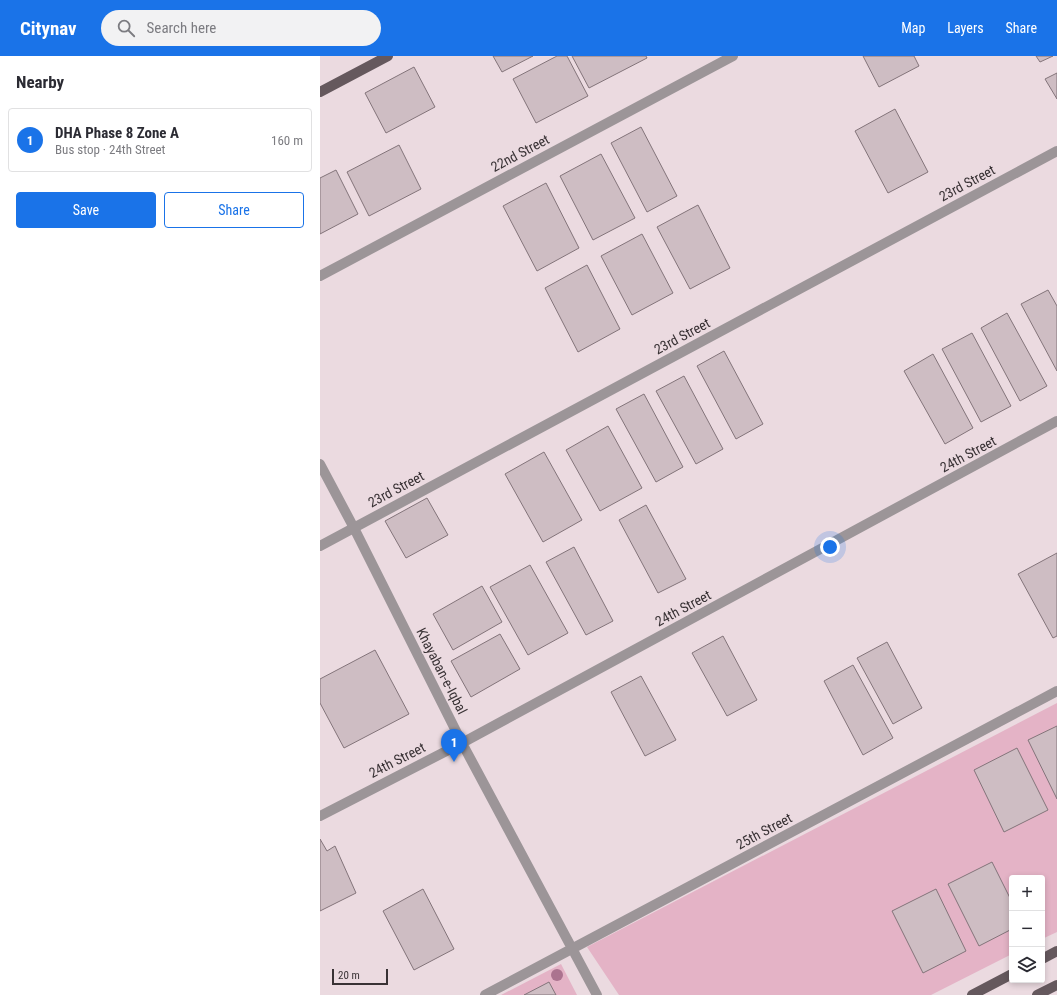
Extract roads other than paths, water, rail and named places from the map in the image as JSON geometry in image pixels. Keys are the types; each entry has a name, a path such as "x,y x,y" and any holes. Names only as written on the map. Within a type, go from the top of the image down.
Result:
{"main road":[{"path":"320,92 388,56"},
{"path":"1045,957 1057,951"},
{"path":"972,995 1009,976"},
{"path":"1037,995 1057,985"}],"street":[{"name":"22nd Street","path":"320,276 734,56"},
{"name":"23rd Street","path":"320,546 1057,151"},
{"name":"24th Street","path":"320,816 462,742 1057,421"},
{"name":"Khayaban-e-Iqbal","path":"320,464 462,742 597,995"},
{"name":"25th Street","path":"485,995 1057,691"}],"place":[{"name":"DHA Phase 8 Zone A","path":"454,762"}]}
